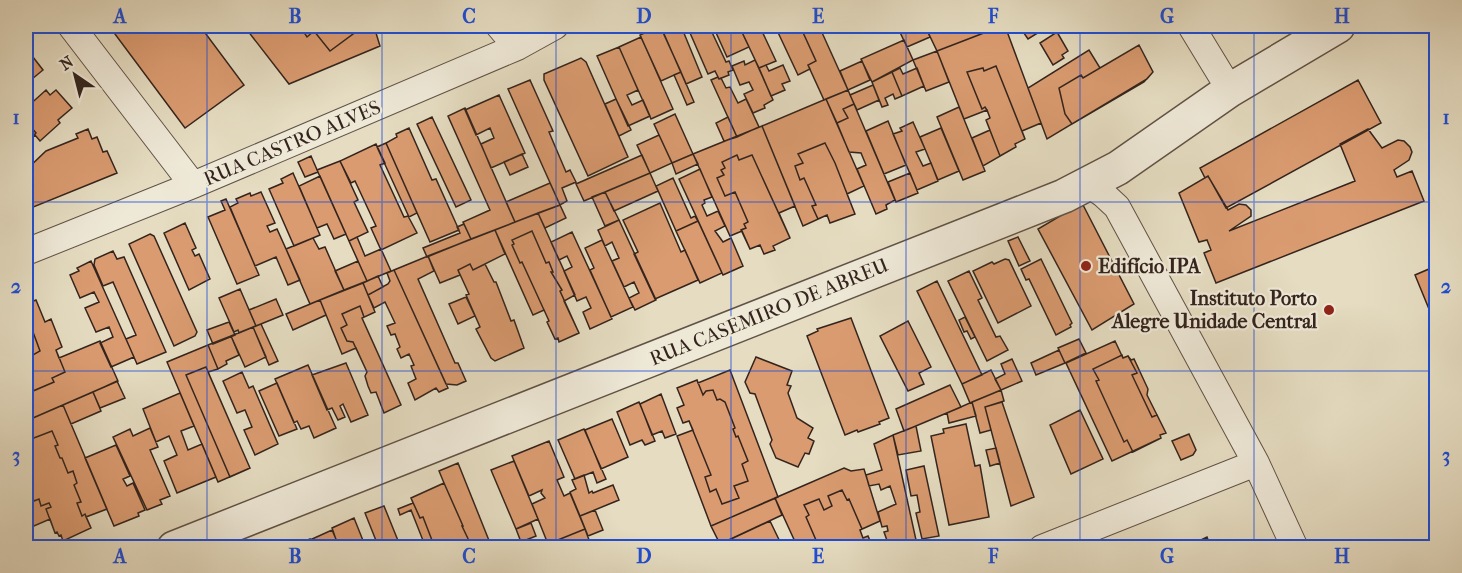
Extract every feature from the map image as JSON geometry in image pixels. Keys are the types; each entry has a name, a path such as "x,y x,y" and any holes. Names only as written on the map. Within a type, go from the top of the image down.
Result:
{"street":[{"path":"70,26 193,185"},
{"path":"499,26 517,47"},
{"name":"RUA CASTRO ALVES","path":"26,252 193,185 517,47 555,26"},
{"path":"1191,26 1230,90"},
{"name":"RUA CASEMIRO DE ABREU","path":"174,548 1064,196 1118,168 1230,90 1338,26"},
{"path":"1117,207 1115,187 1118,168"},
{"path":"1088,184 1117,207 1256,463 1295,548"},
{"path":"1042,548 1256,463"}],"building":[{"path":"109,26 200,26 244,85 185,128"},
{"path":"244,26 386,26 376,33 380,46 289,84"},
{"path":"304,26 353,26 357,31 330,51 314,31 307,37 301,28"},
{"path":"660,26 681,72 661,81 640,35"},
{"path":"681,26 702,77 686,84 661,27"},
{"path":"687,26 709,26 726,62 729,61 733,70 728,72 729,75 719,79 715,71 708,74"},
{"path":"713,26 728,26 730,30 739,26 749,47 727,57"},
{"path":"739,26 762,26 760,27 776,61 759,68"},
{"path":"775,26 800,26 816,61 808,65 810,69 798,75"},
{"path":"800,26 819,26 848,90 824,100 808,65 816,61"},
{"path":"897,26 925,26 930,37 907,47"},
{"path":"925,26 1002,26 937,51"},
{"path":"1005,26 1041,123 1022,131 1025,139 1015,144 1016,147 983,166 972,138 990,130 986,120 990,118 987,110 964,119 937,51"},
{"path":"1019,26 1049,26 1028,39"},
{"path":"1057,32 1068,51 1062,55 1064,58 1053,65 1040,43"},
{"path":"641,37 673,109 651,119 619,47"},
{"path":"904,40 913,60 872,82 861,59"},
{"path":"1139,45 1153,72 1147,79 1047,139 1028,88 1089,50 1100,68"},
{"path":"1139,45 1153,72 1144,82 1072,124 1065,114 1059,88 1081,75 1083,78"},
{"path":"619,47 638,90 627,95 632,105 643,100 650,116 628,126 597,56"},
{"path":"26,48 43,70 26,84"},
{"path":"937,51 949,82 926,91 913,60"},
{"path":"581,58 586,62 628,157 588,176 544,80 544,74"},
{"path":"755,60 773,100 764,105 765,108 753,113 744,94 753,90 749,82 740,85 732,66 744,61 745,65"},
{"path":"862,61 870,80 848,90 840,71"},
{"path":"766,65 769,71 783,65 790,81 782,84 785,90 771,96 759,68"},
{"path":"996,66 1025,139 1000,156 986,120 990,118 987,110 985,107 982,109 967,72 983,68 984,71"},
{"path":"900,68 903,74 917,68 924,86 902,96 892,72"},
{"path":"681,72 694,102 687,105 674,75"},
{"path":"892,72 902,96 895,99 893,94 885,98 888,105 882,107 872,82"},
{"path":"721,78 726,88 730,87 738,103 746,99 759,127 737,137 711,80"},
{"path":"530,80 553,131 549,132 566,172 570,170 576,182 562,188 567,201 560,205 508,89"},
{"path":"1358,80 1381,123 1226,208 1208,176 1205,178 1200,168"},
{"path":"873,85 879,100 857,110 850,95"},
{"path":"46,90 50,95 56,90 72,108 58,120 60,123 40,141 35,135 26,143 26,108"},
{"path":"848,90 854,104 843,109 848,118 837,123 826,99"},
{"path":"499,95 525,153 491,168 481,144 494,138 490,128 476,135 465,110"},
{"path":"616,99 631,130 619,136 605,104"},
{"path":"826,99 864,186 847,194 855,214 830,223 827,215 803,226 762,126"},
{"path":"854,104 895,200 886,205 887,209 876,214 857,169 866,165 861,153 849,152 837,123 848,118 843,109"},
{"path":"959,107 985,171 963,180 937,117"},
{"path":"465,108 515,222 471,239 463,222 490,210 448,116"},
{"path":"675,114 693,154 672,163 654,124"},
{"path":"432,117 471,200 456,207 417,124"},
{"path":"728,117 737,137 724,141 716,123"},
{"path":"888,121 906,165 884,174 866,131"},
{"path":"913,122 925,149 916,152 923,166 931,163 938,181 917,190 893,134 902,131 900,128"},
{"path":"762,126 795,206 779,213 790,238 773,246 775,250 764,254 760,245 750,249 742,231 730,236 693,154"},
{"path":"31,127 36,133 26,143 26,132"},
{"path":"409,128 432,180 436,179 459,230 430,242 386,143 397,137 396,134"},
{"path":"941,128 959,171 938,180 920,137"},
{"path":"88,129 92,139 97,137 103,152 107,151 117,173 26,210 26,170 46,151 78,138 76,134"},
{"path":"1368,129 1382,148 1398,140 1404,141 1410,147 1412,152 1409,160 1394,170 1397,177 1412,171 1424,201 1216,283 1204,253 1211,250 1207,240 1199,242 1179,193 1208,176 1228,210 1239,204 1246,205 1251,210 1251,216 1229,231 1355,181 1340,144"},
{"path":"659,135 672,163 650,173 637,145"},
{"path":"386,143 417,213 409,217 377,147"},
{"path":"825,143 855,214 830,223 827,215 818,219 812,206 816,205 804,178 800,180 795,166 803,163 798,154"},
{"path":"376,144 385,163 380,165 404,217 408,216 417,233 381,250 371,228 376,226 355,181 351,183 340,161"},
{"path":"522,154 528,167 510,175 504,162"},
{"path":"693,154 698,164 676,174 672,163"},
{"path":"642,155 650,173 584,201 576,184"},
{"path":"737,155 739,160 752,155 790,238 773,246 775,250 764,254 760,245 750,249 741,230 746,228 744,224 748,222 735,192 725,196 717,178 724,175 721,170 725,168 722,162"},
{"path":"311,156 318,172 305,177 298,162"},
{"path":"340,161 358,200 354,202 368,232 349,241 317,170"},
{"path":"700,169 712,197 704,200 705,203 702,205 707,216 718,211 725,226 715,231 723,242 731,238 743,266 723,275 679,179"},
{"path":"293,173 320,235 294,246 269,189 283,183 281,179"},
{"path":"650,173 658,191 614,211 605,192"},
{"path":"910,173 918,193 896,202 888,182"},
{"path":"320,176 346,234 334,239 327,224 317,228 299,186"},
{"path":"673,178 691,218 695,216 698,221 676,231 656,186"},
{"path":"550,183 560,205 515,222 506,202"},
{"path":"261,192 275,223 267,226 270,232 277,229 300,280 288,285 276,257 255,266 230,207 238,203 236,199 250,193 251,196"},
{"path":"605,192 619,220 605,226 592,197"},
{"path":"226,199 259,275 237,284 208,217 225,210 221,201"},
{"path":"660,203 681,252 685,250 698,280 655,299 634,254 638,252 623,220"},
{"name":"Edifício IPA","path":"1082,203 1134,304 1092,330 1038,229"},
{"path":"560,205 566,218 545,228 538,213"},
{"path":"538,213 575,295 564,301 579,333 559,342 558,338 555,339 547,322 549,321 544,310 533,315 495,230"},
{"path":"619,220 656,300 635,310 629,298 639,293 634,282 624,287 612,261 619,258 612,242 605,246 598,230"},
{"path":"698,221 722,273 700,283 676,231"},
{"path":"185,223 196,248 192,250 195,256 199,254 210,279 189,290 164,233"},
{"path":"464,224 471,239 427,257 423,248 460,233 457,227"},
{"path":"495,230 505,254 473,270 470,264 458,270 460,275 440,283 428,256"},
{"path":"532,231 546,263 549,262 553,272 551,272 562,290 560,291 579,333 559,342 558,338 555,339 544,310 512,245 514,244 512,240"},
{"path":"572,232 612,319 590,329 583,312 591,308 586,297 577,301 564,271 572,267 567,256 559,260 551,242"},
{"path":"150,234 154,236 197,332 195,336 174,346 129,244"},
{"path":"357,237 365,256 381,249 391,271 367,281 349,241"},
{"path":"1018,237 1030,261 1019,266 1008,241"},
{"path":"313,238 319,249 325,247 344,290 310,304 286,249"},
{"path":"602,240 633,307 611,317 590,270 594,268 585,248"},
{"path":"113,251 117,259 124,257 166,352 137,364 126,339 136,335 113,282 103,286 94,265 95,259"},
{"path":"428,256 434,271 418,279 455,363 458,363 466,381 457,385 446,384 394,270"},
{"path":"1005,259 1009,260 1031,306 998,323 973,271"},
{"path":"1041,259 1072,323 1071,327 1056,335 1029,279 1026,280 1021,269"},
{"path":"91,261 134,357 111,367 100,343 113,337 109,327 96,332 85,308 99,302 94,292 80,298 70,275 79,271 77,268"},
{"path":"358,261 367,281 344,290 335,271"},
{"path":"470,264 473,270 485,264 496,282 511,321 514,320 524,348 495,361 491,358 476,329 480,327 458,270"},
{"path":"1436,266 1436,313 1434,307 1429,309 1415,275"},
{"path":"394,270 448,388 439,392 436,388 415,400 408,383 416,379 411,366 414,365 409,354 401,358 395,334 391,335 387,326 395,323 385,302 374,308 368,295 388,284 390,281 387,273"},
{"path":"969,271 982,298 978,300 996,337 1000,336 1008,350 987,361 948,281"},
{"path":"378,276 383,287 368,295 363,283"},
{"path":"937,281 982,375 962,384 917,291"},
{"path":"363,283 375,312 362,318 401,405 384,413 376,392 371,393 365,376 367,372 356,348 342,354 320,300"},
{"path":"240,289 256,326 239,333 238,330 234,332 219,298"},
{"path":"466,297 475,316 458,324 449,304"},
{"path":"276,299 283,315 256,326 249,310"},
{"path":"36,300 45,322 51,319 62,347 56,350 65,372 52,378 54,382 26,394 26,351 30,349 33,355 40,351 33,332 26,335 26,304"},
{"path":"36,300 45,322 51,319 62,347 56,350 59,358 100,341 118,381 26,421 26,304"},
{"path":"320,300 326,315 293,330 286,314"},
{"path":"360,306 364,317 362,318 401,405 384,413 376,392 371,393 365,376 367,372 353,342 347,341 341,328 347,325 342,314"},
{"path":"965,317 975,337 971,339 967,331 964,332 959,320"},
{"path":"851,318 889,418 879,422 880,424 845,435 807,336 818,331 817,329"},
{"path":"908,321 931,367 919,373 924,384 908,391 880,336"},
{"path":"229,322 235,335 213,344 207,330"},
{"path":"261,324 278,361 269,365 253,327"},
{"path":"253,327 266,357 245,367 231,336"},
{"path":"231,336 239,355 226,361 227,364 218,369 208,345"},
{"path":"1079,339 1086,353 1065,363 1058,348"},
{"path":"1115,341 1123,358 1128,356 1131,360 1134,359 1148,389 1147,395 1166,433 1160,435 1161,438 1112,461 1066,363"},
{"path":"208,345 218,369 208,372 250,468 218,482 167,362"},
{"path":"1436,348 1436,365 1430,350"},
{"path":"1059,350 1065,363 1036,375 1031,363"},
{"path":"1122,355 1123,358 1128,356 1137,373 1132,375 1152,417 1157,415 1166,433 1160,435 1161,438 1133,452 1127,440 1124,442 1096,381 1099,380 1093,369"},
{"path":"756,357 792,371 787,385 791,386 788,393 797,418 813,428 808,438 814,441 809,454 805,453 798,467 776,458 770,444 772,440 755,394 750,393 745,382"},
{"path":"1012,359 1022,381 1001,390 995,379 1005,374 1001,364"},
{"path":"346,363 368,415 351,422 343,404 340,406 345,417 338,420 332,408 327,410 312,375"},
{"path":"308,365 336,428 314,438 309,426 301,429 297,421 294,423 275,379"},
{"path":"206,367 250,468 230,477 186,375"},
{"path":"730,370 778,497 711,526 677,436 693,430 689,421 683,423 677,408 684,405 677,388 697,380 698,383"},
{"path":"991,370 1001,390 970,403 962,384"},
{"path":"242,372 249,388 253,386 278,444 255,455 244,430 252,427 245,410 237,413 223,381"},
{"path":"697,380 703,395 706,391 713,390 717,400 725,402 736,437 738,436 748,461 742,464 748,481 734,486 739,498 722,504 716,489 710,492 705,477 711,475 689,421 683,423 677,408 684,405 677,388"},
{"path":"117,381 125,398 100,408 93,392"},
{"path":"277,383 297,429 279,436 259,391"},
{"path":"950,385 961,407 904,431 896,409"},
{"path":"1001,390 1004,401 985,407 991,430 980,433 972,402"},
{"path":"93,392 101,411 71,424 63,405"},
{"path":"180,393 194,426 181,431 188,450 202,444 216,477 177,493 164,461 177,455 169,436 156,442 143,409"},
{"path":"661,394 676,434 665,438 662,431 652,435 640,404"},
{"path":"639,402 655,441 645,445 642,440 630,445 617,412"},
{"path":"972,402 976,416 949,423 947,413"},
{"path":"1002,402 1034,497 1011,506 985,407"},
{"path":"63,405 107,509 86,517 91,528 63,541 61,535 55,533 50,519 27,529 26,421"},
{"path":"1080,410 1103,459 1071,474 1050,425"},
{"path":"612,419 628,457 601,469 585,430"},
{"path":"966,424 975,466 980,465 989,517 949,525 931,436 944,433 943,429"},
{"path":"916,426 921,451 898,455 893,435"},
{"path":"150,428 158,447 150,450 170,496 160,500 162,504 147,510 113,437 130,429 133,436"},
{"path":"584,429 606,479 597,483 593,472 575,479 558,440"},
{"path":"52,431 60,458 68,473 73,471 77,483 74,485 81,502 77,503 82,516 85,514 91,528 63,541 61,535 55,533 46,509 51,507 49,503 41,506 39,499 34,501 29,489 33,487 27,472 30,470 26,460 28,452 26,441"},
{"path":"1189,434 1196,450 1193,455 1181,460 1172,441"},
{"path":"893,435 916,540 889,546 884,532 888,531 887,526 882,527 878,512 896,504 890,486 881,490 879,484 869,486 866,475 882,470 874,444"},
{"path":"549,441 564,477 557,480 564,496 570,493 585,529 548,544 532,504 545,498 541,493 542,490 529,496 512,456"},
{"path":"116,445 130,476 123,479 127,486 133,483 145,510 138,513 139,516 114,526 85,458"},
{"path":"996,448 1000,463 990,466 986,450"},
{"path":"514,461 538,519 516,529 491,470"},
{"path":"458,463 492,548 413,548 424,543 411,510 400,515 398,509 413,503 411,498 444,483 439,471"},
{"path":"924,466 939,536 922,539 916,513 920,512 917,495 911,496 906,470"},
{"path":"844,468 851,471 864,469 880,521 860,530 863,538 868,536 873,548 812,548 809,540 797,546 775,498"},
{"path":"584,475 589,493 613,485 619,500 580,516 570,492 576,489 572,480"},
{"path":"444,483 471,545 470,548 435,548 423,517 420,518 411,498"},
{"path":"842,490 847,500 849,499 862,529 860,530 863,538 868,536 873,548 819,547 806,517 809,515 804,505 819,499 824,510 832,506 828,496"},
{"path":"775,498 782,515 720,544 711,526"},
{"path":"384,506 401,548 379,548 365,513"},
{"path":"595,510 603,530 588,536 580,516"},
{"path":"354,518 366,548 339,548 332,528"},
{"path":"770,521 783,548 734,548 731,539"},
{"path":"531,523 536,536 521,542 516,529"},
{"path":"26,524 27,529 35,548 26,548"},
{"path":"585,529 592,548 550,548 548,544"},
{"path":"332,530 339,546 313,548 310,540"},
{"path":"1207,537 1211,548 1184,548"},
{"path":"310,539 313,548 287,548"}],"place":[{"name":"Edifício IPA","path":"1086,266"},
{"name":"Instituto Porto Alegre Unidade Central","path":"1329,310"}]}
